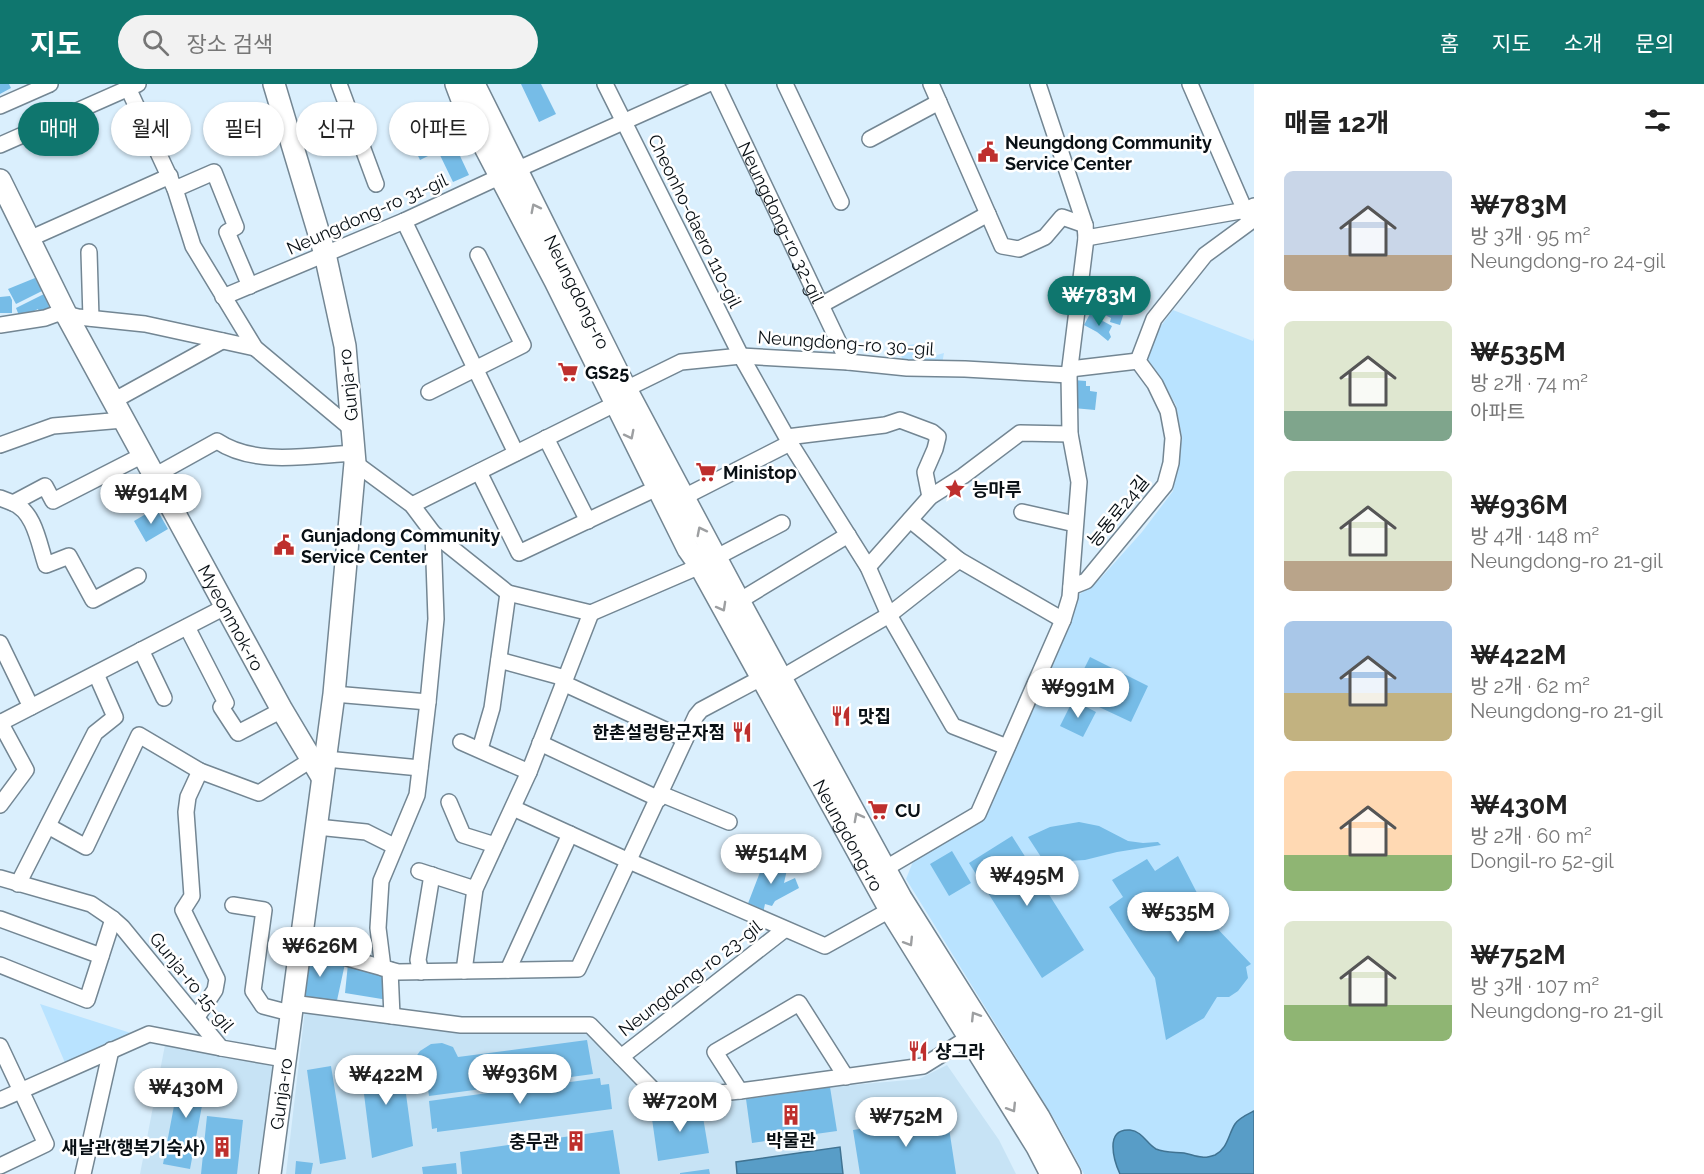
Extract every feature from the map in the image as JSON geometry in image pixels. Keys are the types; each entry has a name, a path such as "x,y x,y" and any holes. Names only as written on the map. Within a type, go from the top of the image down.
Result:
{"main road":[{"name":"Gunja-ro","path":"270,1174 317,827 320,765 334,694 355,458 345,346 325,254 274,84"},
{"name":"Neungdong-ro","path":"456,84 467,112 508,173"},
{"name":"Neungdong-ro","path":"474,84 508,173 555,281 621,396 684,497 708,562 771,678 878,872 918,925 1039,1118 1070,1174"},
{"name":"Myeonmok-ro","path":"0,180 66,314 225,607 282,710 320,765"},
{"name":"Neungdong-ro","path":"621,396 657,488 688,549 708,562 739,602 771,678"},
{"name":"Neungdong-ro","path":"878,872 890,910 1037,1147 1051,1174"}],"street":[{"path":"0,106 50,84"},
{"name":"Neungdong-ro 31-gil","path":"339,84 376,184"},
{"name":"Cheonho-daero 110-gil","path":"605,84 741,356 789,440 868,567 889,615 953,726 1006,747"},
{"path":"508,173 708,84"},
{"name":"Neungdong-ro 32-gil","path":"716,84 848,362"},
{"path":"785,84 841,202"},
{"path":"931,84 1002,246 1019,249 1045,237 1062,218 1085,232 1250,208"},
{"path":"878,872 978,814 1063,620 1071,587 1079,482 1070,434 1069,372 1085,232 1038,84"},
{"path":"1138,361 1154,319 1205,255 1250,222 1250,208 1190,84"},
{"path":"0,145 133,86 173,183 193,246 255,348 353,430"},
{"path":"870,139 939,102"},
{"path":"29,239 173,183 214,172 236,227 227,232 250,286"},
{"name":"Neungdong-ro 31-gil","path":"223,297 404,221 508,173"},
{"path":"820,305 988,214"},
{"path":"404,221 516,453"},
{"path":"89,252 91,318"},
{"path":"429,392 524,345 478,255"},
{"path":"0,325 66,314 144,324 255,348"},
{"path":"113,401 222,341"},
{"name":"Neungdong-ro 30-gil","path":"412,505 546,438 681,362 741,356 907,368 1069,372 1138,361"},
{"name":"능동로24길","path":"1071,587 1086,580 1165,485 1171,463 1173,438 1168,411 1155,384 1138,361"},
{"path":"0,445 53,426 123,420"},
{"path":"684,497 789,440 885,425 900,420 932,432 938,437 925,472 930,497"},
{"path":"868,567 930,497 963,476 1020,433 1070,434"},
{"path":"546,438 588,521"},
{"path":"154,476 217,441 240,454 265,458 355,458 412,505 433,533 508,593 591,613 708,562 782,523"},
{"path":"6,501 45,486 54,501 143,455"},
{"path":"479,472 519,553 657,488"},
{"path":"6,501 18,505 32,521 46,565 69,556 93,600 138,576"},
{"path":"1022,512 1075,524"},
{"path":"910,520 959,560 1063,620"},
{"path":"392,1016 378,928 381,881 417,795 436,619 433,533"},
{"path":"739,602 848,535"},
{"path":"300,945 398,972 578,969 701,710 771,678 889,615 959,560"},
{"path":"480,749 492,708 508,593"},
{"path":"0,805 26,770 0,722 225,607"},
{"path":"464,971 475,889 529,772 591,613"},
{"path":"187,627 226,703 221,707 238,733 282,710"},
{"path":"0,643 31,707"},
{"path":"141,650 164,698"},
{"path":"499,660 564,680 686,739"},
{"path":"18,884 95,733 115,717 96,674"},
{"path":"334,694 428,702"},
{"path":"48,826 86,847 139,735 200,771 259,794 320,765 420,768"},
{"path":"461,742 529,772"},
{"path":"540,743 660,796 729,822"},
{"path":"197,1017 215,990 217,979 183,910 192,896 186,812 188,796 200,771"},
{"path":"449,802 463,835 495,845"},
{"name":"Neungdong-ro 23-gil","path":"513,807 629,861 825,946 890,910"},
{"path":"317,827 366,832 394,846"},
{"path":"508,970 570,834"},
{"path":"421,972 418,960 426,873 475,889"},
{"name":"Gunja-ro 15-gil","path":"0,879 90,904 113,919 221,1048 284,1059"},
{"path":"233,906 264,910 253,991 263,1006 461,1024 590,1025 662,1099 740,1091 923,1066 968,1038"},
{"path":"0,919 101,956"},
{"path":"0,965 87,1000 113,919"},
{"name":"Neungdong-ro 23-gil","path":"621,1057 784,930"},
{"path":"740,1091 715,1052 799,1003 846,1077"},
{"path":"0,1100 149,1034 221,1048"},
{"path":"0,1046 46,1144 0,1166"},
{"path":"83,1174 111,1050"}],"shaded area":[{"path":"1173,310 1253,341 1254,338 1254,1174 1084,1174 1056,1122 906,879 914,859 985,817 1066,632 1076,597 1100,579 1142,532 1173,491 1182,437 1176,405 1160,377 1145,360 1157,331"},
{"path":"925,343 937,355 944,353 942,364 903,363 899,346"},
{"path":"40,1004 137,1035 66,1065"},
{"path":"305,1010 587,1032 661,1110 830,1087 919,1079 947,1065 999,1140 1016,1174 286,1174"},
{"path":"165,1045 274,1061 258,1174 140,1174"},
{"path":"1254,1111 1254,1174 1120,1174 1113,1146 1117,1134 1122,1131 1130,1130 1138,1133 1159,1150 1207,1157 1219,1152 1237,1122"},
{"path":"840,1147 843,1174 737,1174 736,1162"}],"building":[{"path":"0,84 9,84 11,88 0,94"},
{"path":"521,84 541,84 556,114 539,122"},
{"path":"440,156 460,156 469,175 453,182"},
{"path":"35,278 42,291 16,304 8,289"},
{"path":"1093,293 1127,303 1120,325 1110,322 1111,318 1089,307"},
{"path":"44,294 50,309 40,314 38,309 20,318 16,308"},
{"path":"10,296 12,313 0,313 0,297"},
{"path":"1090,314 1112,326 1109,332 1111,337 1108,341 1084,325"},
{"path":"1073,380 1086,381 1086,386 1090,386 1090,391 1097,392 1095,410 1073,408"},
{"path":"156,508 168,529 146,542 134,521"},
{"path":"1090,657 1148,686 1131,722 1067,692 1076,673 1081,675"},
{"path":"1073,700 1096,712 1083,737 1060,726"},
{"path":"1079,822 1099,826 1128,841 1158,842 1161,845 1085,860 1052,862 1043,860 1028,837 1050,827"},
{"path":"1012,836 1084,950 1042,978 969,863"},
{"path":"952,851 971,883 949,896 930,864"},
{"path":"767,854 788,865 784,883 795,878 799,888 775,901 772,906 765,904 763,913 747,906"},
{"path":"1178,856 1213,924 1251,964 1246,967 1248,978 1238,991 1229,997 1217,997 1204,1018 1166,1040 1155,978 1109,907 1123,897 1112,880 1147,859 1155,871"},
{"path":"303,948 346,959 336,1005 296,1000"},
{"path":"348,964 386,973 388,1000 345,993"},
{"path":"587,1040 593,1074 429,1096 428,1089 415,1090 412,1073 413,1061 420,1051 431,1044 442,1043 453,1047 458,1057"},
{"path":"401,1057 413,1146 372,1158 360,1062"},
{"path":"331,1066 346,1159 320,1164 307,1070"},
{"path":"181,1069 208,1074 190,1169 163,1164"},
{"path":"600,1078 601,1085 609,1084 612,1109 437,1132 437,1128 432,1129 429,1101"},
{"name":"박물관","path":"830,1087 837,1131 752,1143 746,1099"},
{"path":"701,1105 709,1153 658,1161 651,1112"},
{"path":"947,1115 956,1174 860,1174 853,1130"},
{"name":"새날관(행복기숙사)","path":"207,1116 243,1120 237,1174 201,1174"},
{"name":"충무관","path":"613,1130 620,1174 462,1174 460,1152"},
{"path":"296,1161 313,1163 311,1174 295,1174"},
{"path":"456,1163 457,1174 423,1174 422,1167"},
{"path":"709,1169 710,1174 680,1174 680,1173"}],"place":[{"name":"Neungdong Community Service Center","path":"988,152"},
{"name":"GS25","path":"568,372"},
{"name":"Ministop","path":"706,472"},
{"name":"능마루","path":"955,489"},
{"name":"Gunjadong Community Service Center","path":"284,545"},
{"name":"맛집","path":"841,716"},
{"name":"한촌설렁탕군자점","path":"742,732"},
{"name":"CU","path":"878,810"},
{"name":"샹그라","path":"918,1051"},
{"name":"박물관","path":"791,1115"},
{"name":"충무관","path":"576,1141"},
{"name":"새날관(행복기숙사)","path":"222,1147"}]}
